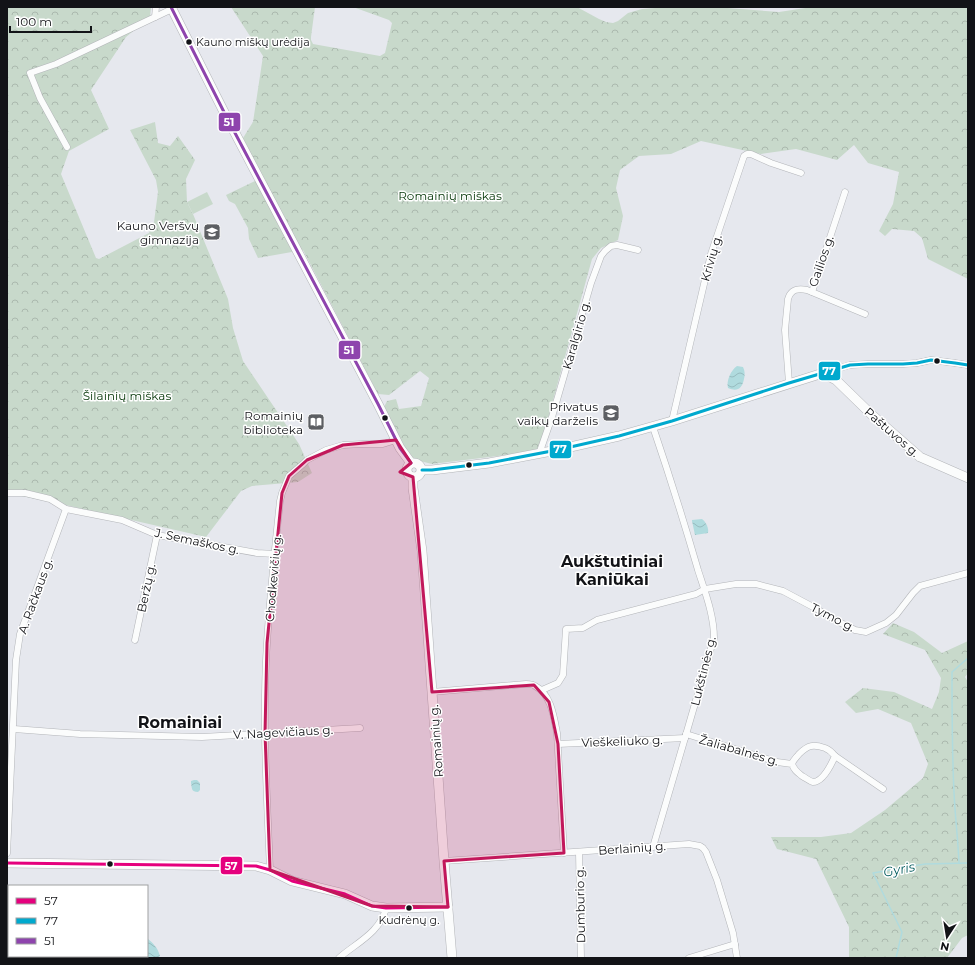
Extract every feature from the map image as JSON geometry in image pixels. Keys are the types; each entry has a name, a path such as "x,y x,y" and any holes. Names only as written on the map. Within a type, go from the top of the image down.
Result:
{"main road":[{"path":"171,8 228,121 396,440 411,463"},
{"path":"422,470 488,463 539,454 619,436 672,421 823,373"},
{"name":"Paštuvos g.","path":"823,373 836,380 872,415 920,457 968,478"},
{"path":"411,463 418,463 422,470"},
{"path":"411,463 408,467 408,472 413,477 418,476 422,470"},
{"name":"Romainių g.","path":"413,477 413,488 422,551 452,958"},
{"path":"7,863 250,866 270,870 292,881 345,894 372,906 386,908 448,907"}],"street":[{"path":"155,17 156,7"},
{"path":"67,147 40,98 30,72 56,64 171,8"},
{"name":"Krivių g.","path":"672,421 711,254 744,156 751,154 770,163 801,173"},
{"name":"Gailios g.","path":"788,383 785,330 789,294 797,289 812,292 845,192"},
{"name":"Karalgirio g.","path":"539,454 552,417 591,283 601,256 611,246 617,245 638,250"},
{"path":"812,292 865,314"},
{"path":"823,373 850,365 903,364 931,360 968,365"},
{"name":"Lukštinės g.","path":"653,426 705,589 714,630 714,638 653,847"},
{"name":"Chodkevičių g.","path":"270,870 265,733 267,643 274,554 282,492 289,476 307,460 331,449 363,444 384,444 396,440"},
{"name":"J. Semaškos g.","path":"7,493 25,493 50,499 66,509 122,520 157,534 257,553 274,554"},
{"name":"A. Račkaus g.","path":"7,853 14,729 16,660 20,634 66,509"},
{"name":"Beržų g.","path":"135,640 157,534"},
{"name":"Tymo g.","path":"705,589 736,584 756,584 783,592 855,630 866,632 886,623 896,615 920,586 968,573"},
{"path":"542,690 558,683 563,675 566,629 583,628 597,620 696,594 705,589"},
{"path":"432,692 526,684 534,685 542,690 554,716 558,744 564,853"},
{"name":"V. Nagevičiaus g.","path":"14,729 80,734 194,736 360,728"},
{"name":"Vieškeliuko g.","path":"558,744 686,736"},
{"name":"Žaliabalnės g.","path":"686,736 777,762 792,764"},
{"name":"Žaliabalnės g.","path":"792,764 793,760 806,748 819,746 830,750 835,756 883,789"},
{"name":"Žaliabalnės g.","path":"792,764 796,771 813,782 825,774 832,764 835,756"},
{"name":"Berlainių g.","path":"444,861 695,844 703,848 706,852 717,880 733,933 737,958"},
{"name":"Dumburio g.","path":"579,852 581,958"},
{"path":"339,958 368,937 384,915 386,908"},
{"path":"689,958 735,944"}],"highlighted area":[{"path":"396,440 411,463 400,472 413,477 432,692 534,685 549,702 558,744 564,853 444,861 448,907 372,906 270,870 265,733 267,643 282,493 289,476 307,460 343,445"}],"green space":[{"name":"Šilainių miškas","path":"7,7 151,7 150,17 126,37 91,90 109,129 69,151 61,174 96,258 99,259 149,233 154,222 158,192 156,180 130,130 155,122 158,143 170,146 178,136 195,160 186,179 187,202 228,299 233,328 243,361 299,444 312,473 298,482 252,486 241,491 206,537 7,493"},
{"name":"Romainių miškas","path":"231,7 315,7 311,37 313,44 380,56 385,53 392,23 389,20 353,7 577,7 599,19 613,23 628,13 642,9 668,7 714,7 779,12 812,7 968,7 968,279 928,259 922,238 914,231 892,229 885,236 879,231 893,204 899,172 868,163 854,145 837,160 796,149 761,154 701,141 671,154 639,156 620,170 616,188 623,216 618,240 601,248 592,259 539,451 432,464 416,460 403,450 384,407 387,401 396,399 399,409 421,406 429,378 420,371 389,395 378,394 303,250 258,258 249,239 248,228 235,204 229,201 226,195 263,177 243,138 253,122 263,56"},
{"path":"207,192 213,204 193,214 187,202"},
{"path":"893,623 914,632 942,653 968,641 968,673 965,677 968,682 968,935 962,938 947,958 849,958 849,927 816,859 777,849 771,837 821,837 851,833 885,810 923,778 928,764 911,723 878,709 856,713 845,702 863,688 894,692 932,709 939,692 941,678 925,650 883,634"}],"water":[{"path":"737,366 743,367 745,373 742,385 739,389 734,390 728,388 728,379"},
{"path":"702,519 707,525 708,533 695,535 692,520"},
{"path":"197,780 200,783 200,790 198,792 192,789 191,781"},
{"path":"148,939 158,951 160,956 158,958 138,958 148,957"}],"waterway":[{"path":"959,863 953,777 952,672 968,658"},
{"name":"Gyris","path":"896,958 902,932 873,873 925,864 968,863"}],"transit line":[{"name":"51","path":"171,7 225,114 400,448 411,463"},
{"name":"77","path":"422,470 489,463 619,436 672,421 850,365 903,364 931,360 968,365"},
{"name":"57","path":"7,863 256,866 270,870 292,881 345,894 372,906 386,908 448,907"}],"place":[{"name":"Kauno miškų urėdija","path":"189,42"},
{"name":"Kauno Veršvų gimnazija","path":"212,232"},
{"name":"Privatus vaikų darželis","path":"611,413"},
{"name":"Romainių biblioteka","path":"316,422"},
{"name":"Kudrėnų g.","path":"409,908"}],"district":[{"name":"Aukštutiniai Kaniūkai","path":"612,570"},
{"name":"Romainiai","path":"180,722"}]}
